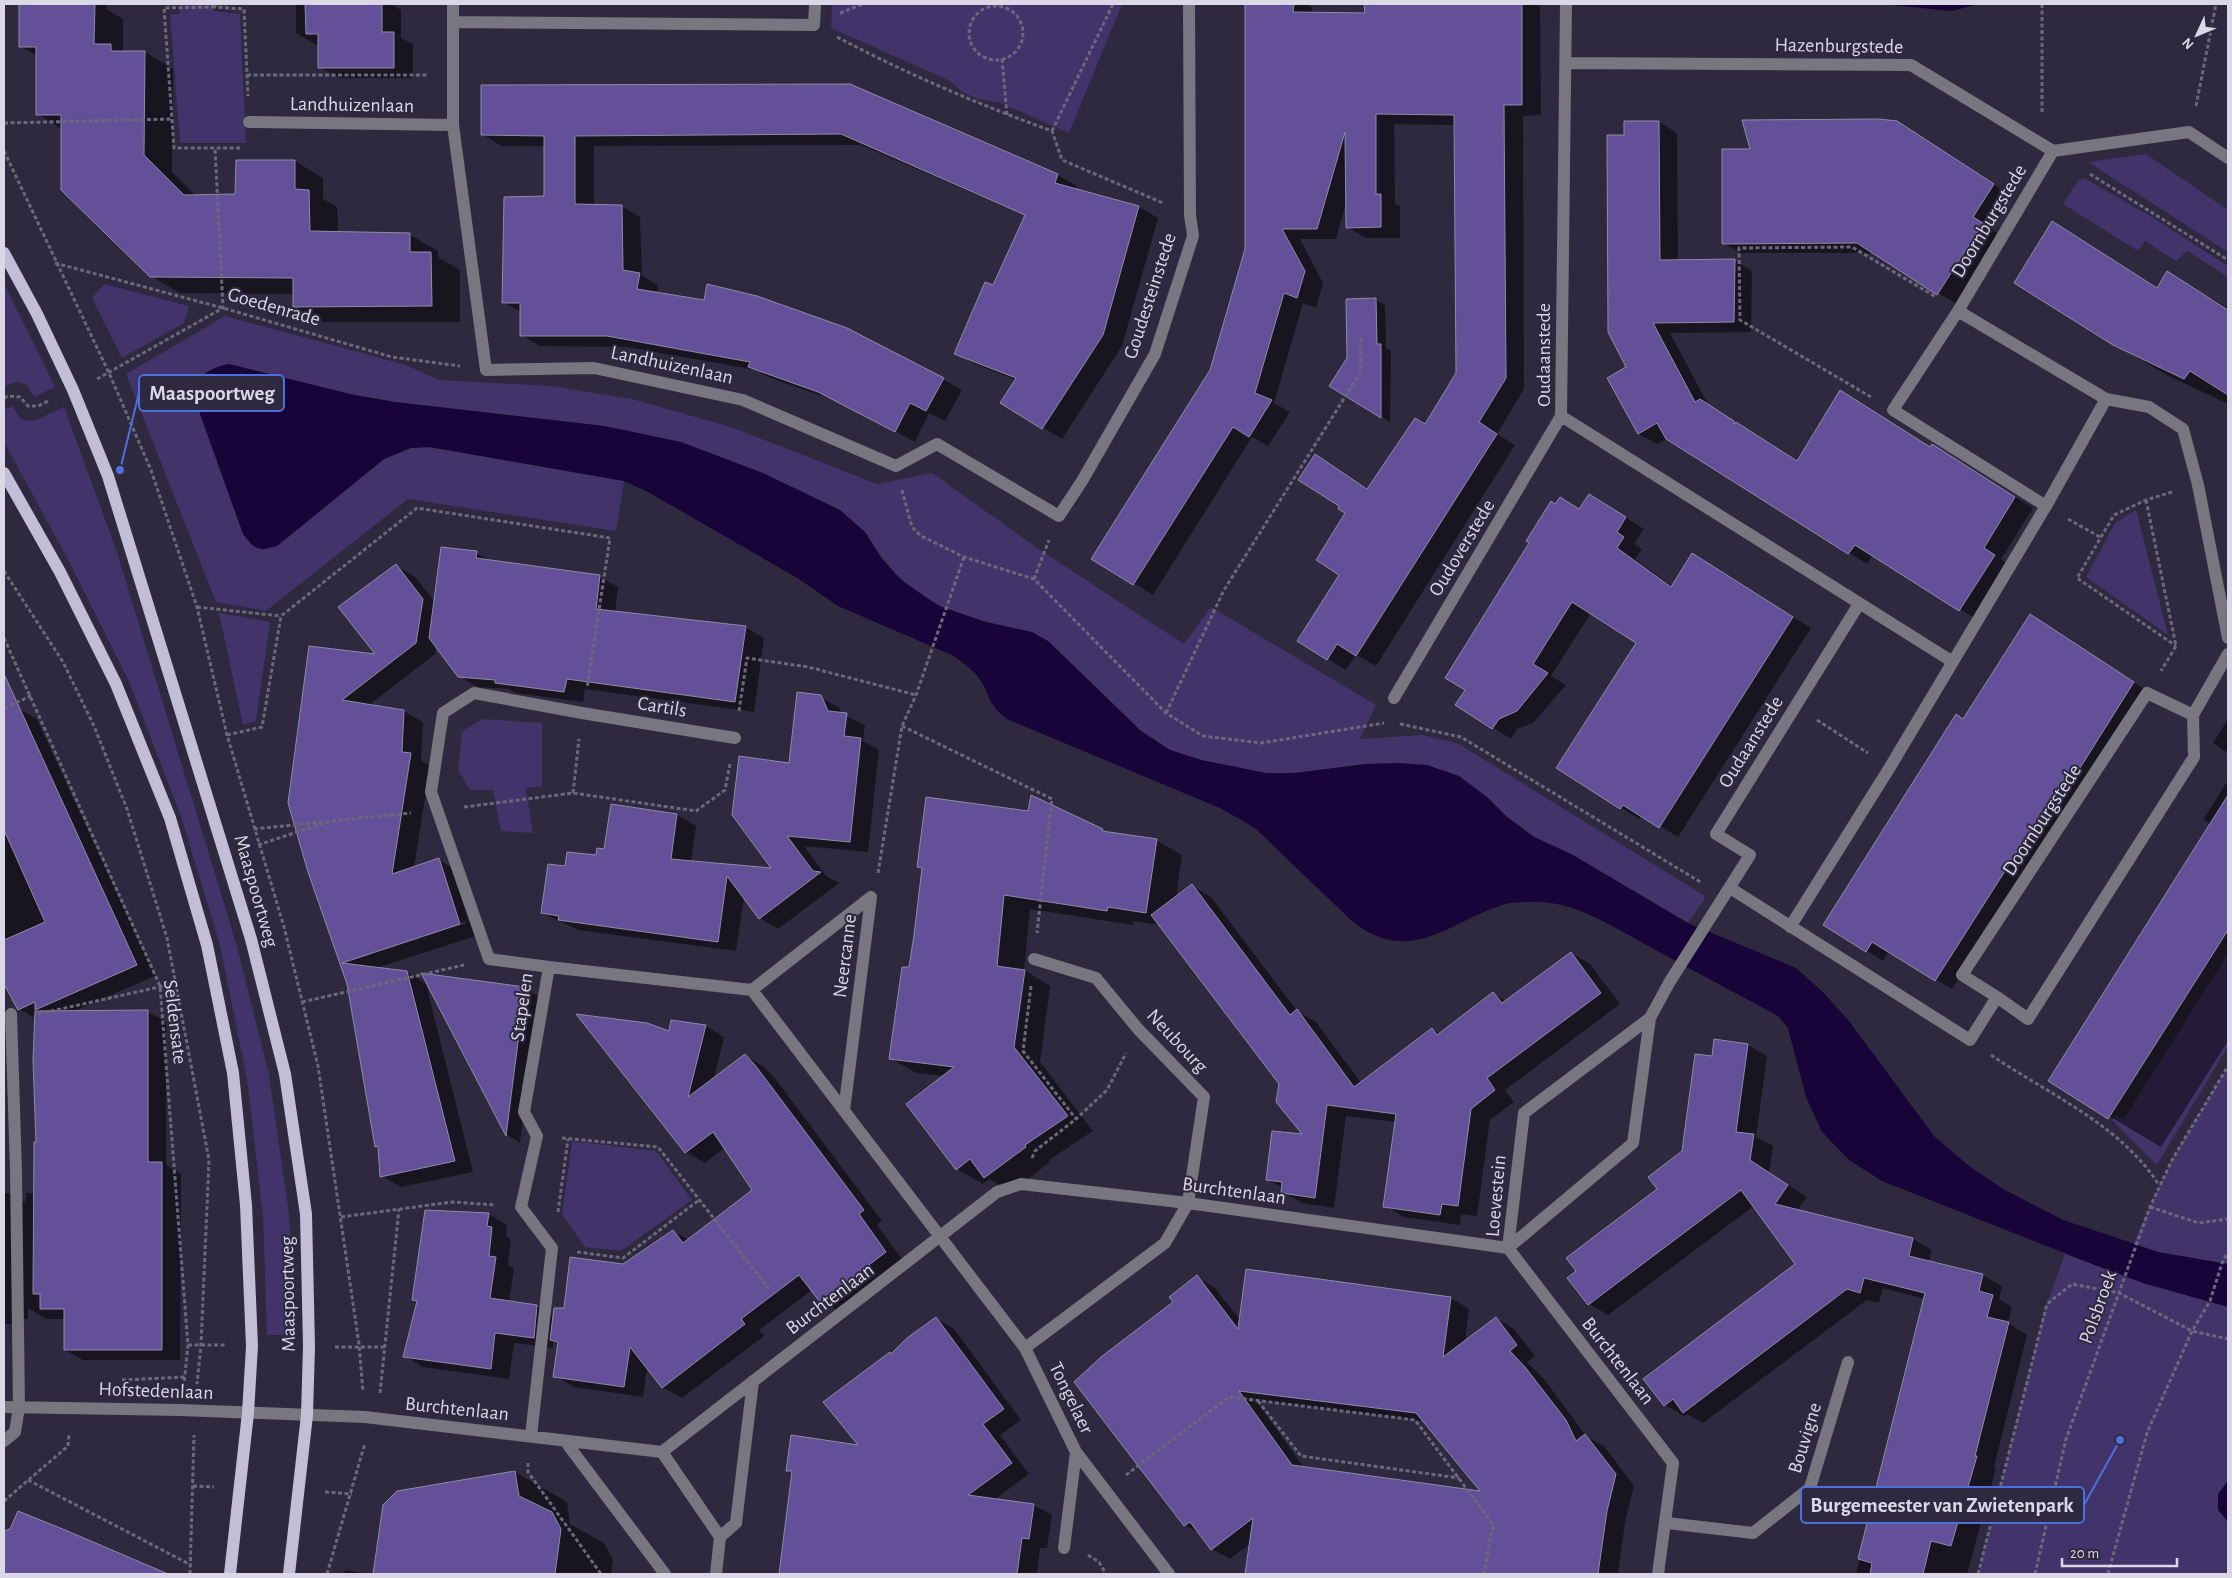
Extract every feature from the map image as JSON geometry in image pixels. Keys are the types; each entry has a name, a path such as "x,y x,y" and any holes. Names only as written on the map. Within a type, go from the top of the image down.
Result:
{"main road":[{"name":"Maaspoortweg","path":"4,253 37,314 73,390 108,476 209,797 251,939 285,1074 306,1214 309,1346 307,1415 289,1574"},
{"name":"Maaspoortweg","path":"4,473 60,572 116,684 170,818 207,945 233,1073 246,1205 252,1346 248,1413 230,1574"}],"street":[{"path":"453,4 453,125 486,370"},
{"path":"453,22 814,24 815,4"},
{"name":"Goudesteinstede","path":"1059,516 1082,481 1155,354 1192,236 1190,215 1189,4"},
{"name":"Oudaanstede","path":"1566,4 1561,416 1953,662"},
{"name":"Hazenburgstede","path":"1566,63 1911,65 2053,151"},
{"name":"Landhuizenlaan","path":"249,122 453,125"},
{"path":"2053,151 2189,132 2228,158"},
{"name":"Doornburgstede","path":"1894,410 1958,311 2053,151"},
{"name":"Doornburgstede","path":"1958,311 2106,399 2149,407 2183,429 2198,485 2228,638"},
{"name":"Landhuizenlaan","path":"486,370 594,368 743,400 896,466"},
{"path":"1790,927 1953,662 2046,506 2106,399"},
{"path":"1894,410 2046,506"},
{"name":"Oudoverstede","path":"1394,698 1561,416"},
{"path":"896,466 937,444 1059,516"},
{"name":"Oudaanstede","path":"1730,888 1750,855 1716,834 1859,604"},
{"path":"2147,693 2193,715 2228,654"},
{"name":"Stapelen","path":"536,1136 524,1112 550,967 489,959 431,792 443,714 474,693 582,714"},
{"name":"Doornburgstede","path":"2147,693 1962,975 2028,1018 2194,757 2193,715"},
{"name":"Cartils","path":"582,714 735,738"},
{"path":"1730,888 1970,1040 1997,998"},
{"name":"Loevestein","path":"1508,1248 1633,1143 1650,1018 1669,983 1730,888"},
{"name":"Neercanne","path":"752,990 871,897"},
{"name":"Neercanne","path":"844,1111 871,897"},
{"name":"Neubourg","path":"1034,959 1096,978 1138,1029 1204,1098 1188,1203"},
{"path":"550,967 752,990 941,1238"},
{"path":"4,1441 15,1432 19,1407 10,1171 11,1014"},
{"name":"Loevestein","path":"1508,1248 1524,1113 1650,1018"},
{"path":"530,1436 552,1248 521,1207 536,1136"},
{"name":"Burchtenlaan","path":"307,1415 378,1418 662,1452 941,1238 997,1192 1021,1184 1188,1203 1508,1248 1673,1463 1667,1522 1658,1574"},
{"path":"1025,1348 1165,1243 1188,1203"},
{"name":"Tongelaer","path":"941,1238 1025,1348 1076,1452 1169,1574"},
{"name":"Bouvigne","path":"1667,1522 1754,1533 1810,1488 1848,1362"},
{"path":"720,1537 736,1523 753,1381"},
{"name":"Hofstedenlaan","path":"4,1407 180,1410 307,1415"},
{"path":"565,1441 665,1574"},
{"path":"662,1452 720,1537 716,1574"},
{"path":"1064,1548 1076,1452"}],"path":[{"path":"1113,4 1052,131 1062,160 1190,215"},
{"path":"2042,4 2042,145"},
{"path":"2189,132 2200,93 2216,4"},
{"path":"990,5 1009,9 1018,16 1022,25 1021,43 1011,56 1002,59 992,60 983,57 972,46 969,37 973,18 990,5"},
{"path":"176,6 215,6 244,9 251,148 174,148 164,8 176,6"},
{"path":"814,24 862,51 1007,115 1052,131"},
{"path":"1002,59 1007,115"},
{"path":"247,75 453,75"},
{"path":"4,123 172,119"},
{"path":"4,398 8,396 20,398 28,406 38,406 109,373 223,308 215,148"},
{"path":"2053,151 2228,260"},
{"path":"1894,410 1740,320 1739,248 1852,247 1958,311"},
{"name":"Goedenrade","path":"55,263 223,308 392,357 486,370"},
{"path":"1166,713 1224,590 1360,373 1361,338"},
{"path":"896,466 912,526 921,536 964,557 1034,579 1166,713 1203,736 1260,743 1391,722 1461,737 1703,884 1730,888"},
{"path":"2176,646 2076,578 2114,514 2146,500 2198,485"},
{"path":"2146,500 2176,646 2147,693"},
{"path":"2046,506 2100,537"},
{"path":"227,735 262,727 281,616 417,508 610,538 582,714 573,793"},
{"path":"1034,579 1059,516"},
{"path":"871,897 881,860 902,726 916,695 959,576 964,557"},
{"path":"4,571 63,662 94,726 130,818 167,938 177,983 209,1160 201,1345 195,1411 190,1574"},
{"path":"198,606 281,616"},
{"name":"Seldensate","path":"4,638 160,986 188,1345 180,1410"},
{"path":"254,829 436,810 573,793 696,811 725,790 747,658 808,667 916,695"},
{"path":"4,708 31,696"},
{"path":"1796,706 1890,767"},
{"path":"902,726 1052,798 1023,1051 1076,1119"},
{"path":"258,844 330,821"},
{"path":"302,1002 489,959"},
{"path":"11,1014 38,1014 177,983"},
{"path":"1021,1184 1036,1150 1076,1119 1107,1090 1138,1029"},
{"path":"1970,1040 2110,1132 2150,1171 2159,1185"},
{"name":"Polsbroek","path":"2035,1574 2066,1439 2150,1207 2159,1185 2202,1107 2228,1066"},
{"path":"536,1136 658,1147 769,1289"},
{"path":"568,1139 552,1248 623,1258 698,1200"},
{"path":"341,1217 452,1202 521,1207"},
{"path":"2150,1207 2199,1222 2228,1219"},
{"path":"378,1418 399,1209"},
{"path":"2108,1574 2147,1433 2192,1331 2210,1301 2222,1263 2228,1252"},
{"path":"1978,1574 2046,1304 2072,1284 2118,1294 2192,1331 2228,1339"},
{"path":"1104,1491 1229,1397 1415,1420 1492,1524 1484,1574"},
{"path":"1257,1400 1301,1456 1459,1478"},
{"path":"4,1501 68,1446 70,1408"},
{"path":"530,1436 528,1472 601,1574"},
{"path":"28,1480 191,1565"}],"shaded area":[{"path":"180,4 213,4 214,11 240,14 246,143 180,143 170,14 180,14"},
{"path":"832,4 1122,4 1069,133 1001,103 977,99 961,91 950,81 831,28"},
{"path":"1704,4 1980,4 1951,11 1892,5"},
{"path":"2146,154 2228,210 2228,252 2088,162"},
{"path":"2084,178 2152,217 2228,266 2228,277 2187,251 2176,261 2145,241 2138,251 2063,204 2078,181"},
{"path":"4,283 55,387 34,397 26,384 17,382 4,386"},
{"path":"104,284 189,306 184,323 122,358 92,298"},
{"path":"225,316 406,365 439,380 552,386 632,399 731,427 877,484 932,473 1040,550 1184,644 1211,607 1376,705 1360,739 1423,735 1459,744 1705,896 1704,900 1688,923 1571,854 1534,837 1507,817 1487,797 1427,765 1366,764 1295,773 1266,773 1201,760 1170,750 1141,731 1048,641 1025,632 965,616 930,600 915,590 889,566 865,532 681,442 604,426 395,402 354,395 229,364 262,550 277,546 384,459 411,448 429,447 624,481 616,531 408,499 266,611 216,602 126,374"},
{"path":"229,364 354,395 395,402 604,426 681,442 763,473 840,510 865,532 882,559 901,580 939,606 986,622 1032,632 1048,641 1141,731 1170,750 1201,760 1266,773 1295,773 1366,764 1398,763 1427,765 1459,776 1487,797 1507,817 1534,837 1571,854 1688,923 1796,968 1823,992 1849,1021 1934,1136 1969,1166 2003,1189 2063,1220 2158,1252 2228,1264 2228,1307 2146,1284 1882,1181 1849,1160 1822,1132 1806,1097 1788,1028 1778,1016 1617,928 1585,913 1552,903 1515,903 1502,905 1446,930 1410,941 1392,940 1373,934 1352,921 1255,828 1222,809 1007,719 995,708 975,674 954,656 838,606 799,579 648,492 624,481 429,447 411,448 384,459 277,546 257,548 243,534 195,400 197,385 204,375 215,368"},
{"path":"12,406 21,419 29,421 36,420 64,407 117,552 236,943 269,1075 289,1214 296,1335 267,1335 263,1216 247,1079 220,945 181,816 128,679 71,565 4,442 4,410"},
{"path":"2136,510 2168,635 2086,577 2115,523"},
{"path":"219,613 270,622 256,721 243,725"},
{"path":"483,719 542,723 542,786 526,788 533,833 501,831 493,790 470,790 458,770 462,731"},
{"path":"2228,953 2228,1046 2157,1165 2112,1120 2116,1116 2124,1119"},
{"path":"2228,1066 2228,1574 1978,1574 2046,1306 2065,1254 2119,1274 2172,1160"},
{"path":"572,1141 656,1151 692,1200 621,1251 585,1247 562,1214"},
{"path":"2227,1482 2228,1522 2218,1510 2218,1494"}],"building":[{"path":"19,4 95,4 94,44 111,44 111,51 145,51 144,155 184,195 235,194 236,160 295,160 295,189 309,190 310,231 410,233 410,252 431,252 432,306 293,307 293,278 150,277 61,190 61,115 36,115 36,47 19,47"},
{"path":"305,4 382,4 382,32 394,32 394,68 318,68 318,34 306,34"},
{"path":"1245,4 1294,4 1293,12 1365,13 1364,4 1522,4 1522,105 1504,105 1506,378 1479,422 1497,434 1356,656 1337,644 1327,660 1297,641 1339,575 1316,560 1345,513 1338,509 1339,506 1298,480 1315,454 1367,489 1415,418 1425,424 1456,373 1454,115 1376,114 1376,194 1381,194 1381,227 1346,228 1345,132 1317,229 1282,229 1305,271 1297,298 1284,293 1255,393 1272,400 1249,437 1233,427 1133,585 1091,559 1210,370 1245,249"},
{"path":"850,84 1058,174 1055,183 1139,206 1103,335 1042,429 1000,403 1016,378 954,354 985,282 993,285 1025,215 841,134 575,136 575,204 622,205 623,270 640,273 637,289 704,300 707,284 757,296 847,328 944,378 926,411 910,403 895,432 818,392 748,367 750,362 607,336 520,336 520,303 502,303 504,197 544,196 544,136 481,135 481,85"},
{"path":"1879,119 1897,121 1994,184 1973,217 1983,223 1937,295 1857,243 1722,244 1722,149 1750,149 1742,120"},
{"path":"1624,121 1659,121 1660,260 1735,259 1734,322 1653,323 1695,402 1700,399 1734,421 1734,424 1736,422 1797,461 1840,390 1930,447 1932,444 2015,497 1984,548 1995,555 1959,611 1855,545 1848,554 1666,439 1657,423 1638,434 1607,378 1626,367 1608,332 1607,135 1624,135"},
{"path":"2052,221 2157,288 2167,271 2228,310 2228,395 2190,371 2184,379 2113,345 2014,283"},
{"path":"1376,298 1377,344 1381,344 1381,418 1329,386 1347,358 1346,299"},
{"path":"1589,494 1626,517 1617,532 1624,537 1617,548 1671,587 1692,553 1793,617 1659,828 1623,805 1620,809 1556,768 1636,643 1572,602 1533,664 1548,673 1517,711 1499,719 1492,729 1455,705 1465,690 1445,678 1529,543 1526,541 1551,501 1555,504 1560,497 1579,509"},
{"path":"441,547 477,551 476,558 600,575 596,609 746,626 735,702 567,679 564,692 495,683 495,680 458,677 429,638"},
{"path":"396,564 423,599 416,643 342,700 404,710 402,752 411,753 392,874 439,858 460,924 342,963 407,971 455,1161 380,1177 378,1146 375,1147 347,984 308,872 288,803 309,646 375,654 338,607"},
{"path":"2030,614 2134,682 2075,776 2068,772 1935,981 1872,942 1866,952 1823,925 1956,714 1963,719"},
{"path":"4,674 137,965 35,1010 35,1002 18,1010 4,984 4,940 45,922 4,830"},
{"path":"797,692 821,695 828,711 847,713 844,736 861,738 850,842 787,836 813,871 821,872 759,919 727,876 718,942 558,920 559,916 541,913 548,864 565,866 567,852 596,855 597,848 604,849 611,804 677,814 671,859 771,868 732,815 739,756 789,763"},
{"path":"1031,795 1103,829 1102,831 1157,839 1146,913 1108,907 1107,911 1004,895 997,966 1025,970 1014,1047 1068,1116 1025,1145 1026,1147 984,1178 970,1159 956,1170 906,1104 954,1067 889,1059 902,967 909,967 914,935 922,868 917,867 926,797 1028,811"},
{"path":"2228,795 2228,930 2108,1119 2048,1081"},
{"path":"1192,884 1290,1015 1297,1009 1354,1087 1432,1028 1437,1035 1493,992 1502,1003 1571,952 1601,993 1487,1078 1495,1090 1471,1109 1458,1206 1442,1204 1440,1215 1383,1207 1396,1114 1327,1105 1315,1198 1281,1193 1282,1182 1266,1180 1272,1131 1302,1134 1276,1102 1279,1084 1151,915"},
{"path":"421,973 525,987 506,1136"},
{"path":"148,1010 148,1162 162,1162 162,1350 64,1350 64,1309 40,1309 40,1294 33,1294 34,1142 36,1142 33,1060 35,1011"},
{"path":"576,1014 647,1023 669,1031 671,1020 706,1025 688,1097 745,1054 864,1210 859,1214 886,1252 820,1302 799,1275 741,1319 745,1324 662,1388 630,1347 624,1387 553,1377 558,1342 550,1340 554,1308 564,1308 570,1257 623,1264 673,1230 683,1243 752,1190 713,1132 685,1153"},
{"path":"1714,1039 1748,1044 1736,1132 1754,1134 1750,1160 1788,1185 1775,1204 1913,1238 1909,1256 1983,1274 1979,1291 1993,1295 1987,1317 2009,1322 1975,1456 1977,1456 1951,1546 1931,1541 1923,1574 1870,1574 1872,1563 1858,1559 1925,1293 1864,1278 1860,1293 1847,1289 1683,1413 1673,1399 1664,1406 1643,1379 1795,1264 1741,1190 1588,1305 1567,1278 1576,1271 1566,1258 1657,1189 1648,1177 1682,1151 1695,1054 1712,1056"},
{"path":"425,1210 489,1213 487,1226 492,1227 489,1256 496,1257 490,1298 537,1305 534,1338 495,1333 491,1369 403,1357 417,1301 412,1300"},
{"path":"1246,1269 1451,1297 1443,1357 1496,1317 1517,1345 1510,1351 1525,1367 1566,1420 1576,1441 1585,1434 1616,1474 1607,1511 1598,1574 1245,1574 1253,1518 1211,1550 1190,1522 1184,1526 1074,1382 1101,1357 1173,1302 1169,1297 1197,1275 1238,1329","holes":["1239,1391 1416,1413 1480,1491 1292,1465"]},
{"path":"936,1317 1004,1409 983,1424 1012,1463 968,1495 1034,1504 1029,1539 1022,1538 1017,1574 779,1574 792,1471 786,1471 791,1435 858,1445 823,1402 890,1352 891,1354 907,1338"},
{"path":"515,1471 519,1496 552,1512 561,1529 555,1574 373,1574 383,1505 397,1491"},
{"path":"18,1511 168,1574 4,1574 4,1531 10,1529"}],"place":[{"name":"Maaspoortweg","path":"120,470"},
{"name":"Burgemeester van Zwietenpark","path":"2120,1440"}]}
